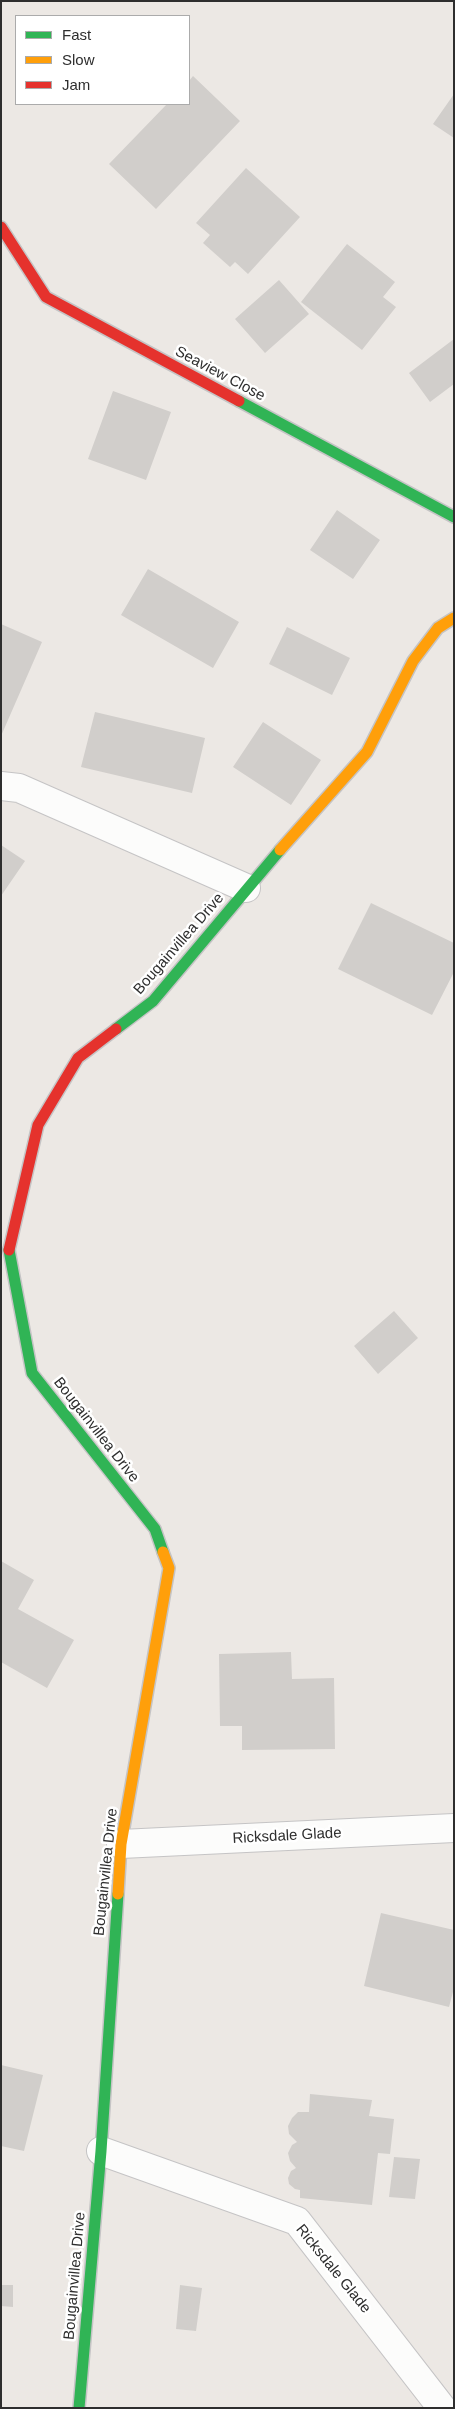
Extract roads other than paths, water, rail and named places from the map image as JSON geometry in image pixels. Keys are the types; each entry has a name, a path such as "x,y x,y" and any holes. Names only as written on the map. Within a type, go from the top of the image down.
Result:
{"street":[{"name":"Seaview Close","path":"1,227 46,297 454,517"},
{"name":"Bougainvillea Drive","path":"79,2408 101,2151 121,1844 169,1568 155,1529 32,1373 8,1252 38,1125 78,1058 153,1000 246,888 367,752 413,661 438,628 454,618"},
{"path":"1,786 19,788 246,888"},
{"name":"Ricksdale Glade","path":"121,1844 454,1828"},
{"name":"Ricksdale Glade","path":"101,2151 297,2222 442,2408"}]}
